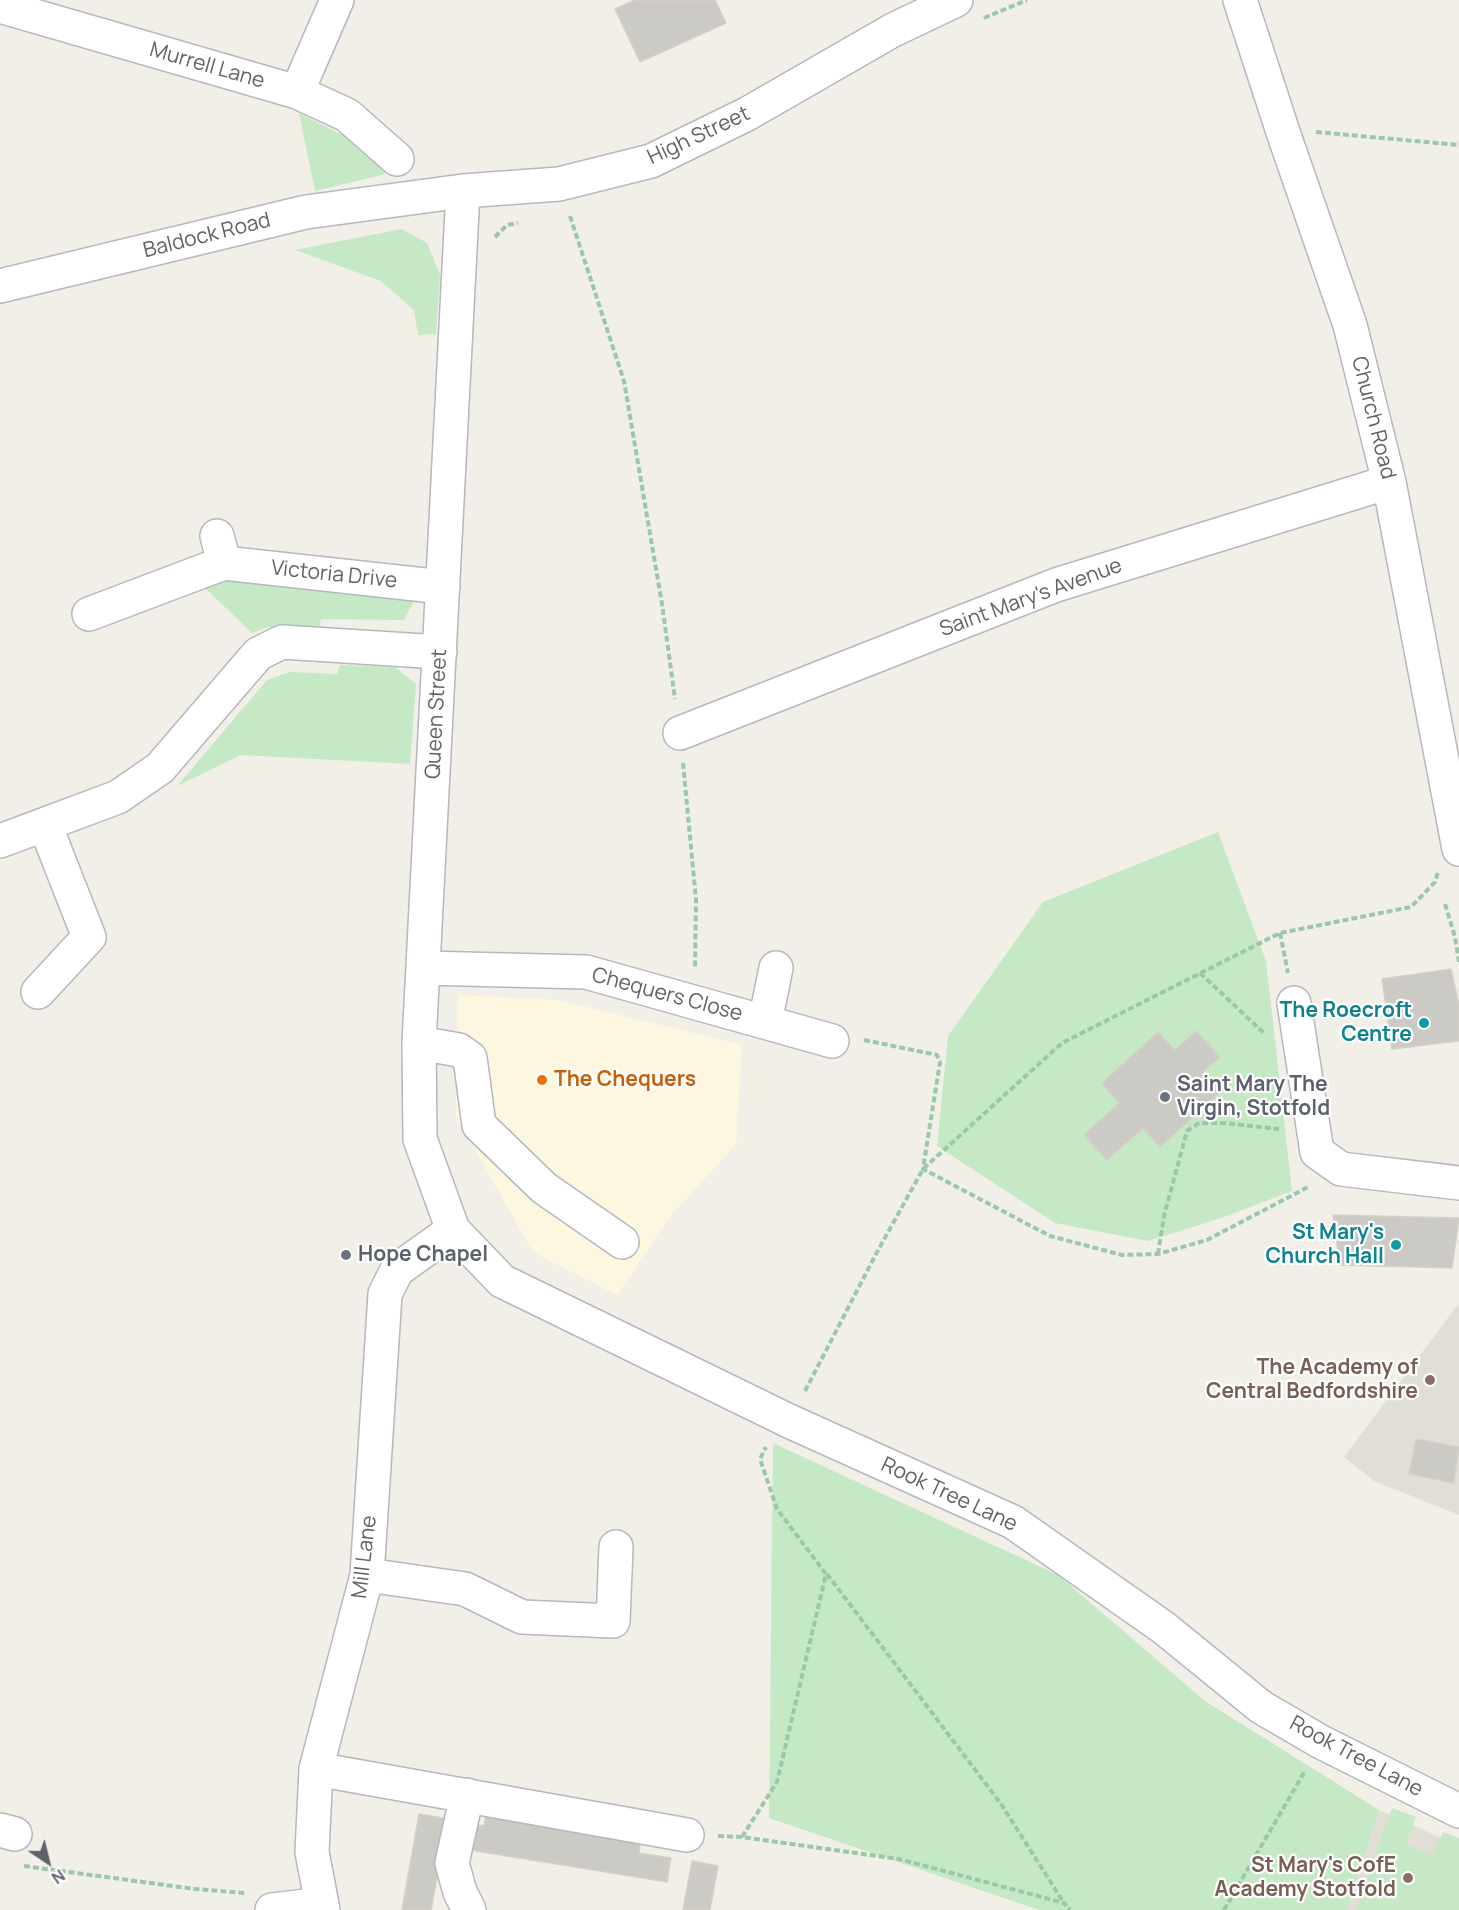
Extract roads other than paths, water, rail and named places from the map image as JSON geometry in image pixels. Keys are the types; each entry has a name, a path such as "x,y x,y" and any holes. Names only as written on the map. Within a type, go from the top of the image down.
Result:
{"street":[{"path":"297,92 337,0"},
{"name":"Church Road","path":"1240,0 1350,325 1389,482 1459,849"},
{"name":"Murrell Lane","path":"0,6 297,92 347,115 397,159"},
{"name":"High Street","path":"417,198 463,191 559,183 651,161 747,114 893,30 967,10"},
{"name":"Queen Street","path":"453,1230 420,1140 419,1043 463,191"},
{"name":"Baldock Road","path":"0,286 306,212 417,198"},
{"name":"Saint Mary's Avenue","path":"680,733 1056,585 1389,482"},
{"name":"Victoria Drive","path":"89,614 221,549 443,587"},
{"path":"0,841 118,797 160,768 258,654 282,642 440,652"},
{"path":"38,992 89,937 45,825"},
{"name":"Chequers Close","path":"765,1022 776,968"},
{"name":"Chequers Close","path":"424,969 586,972 832,1041"},
{"path":"1294,1003 1317,1152 1341,1169 1459,1183"},
{"path":"419,1043 459,1050 470,1058 479,1125 544,1188 622,1242"},
{"name":"Rook Tree Lane","path":"453,1230 502,1281 784,1419 1013,1522 1164,1628 1261,1707 1321,1742 1459,1811"},
{"name":"Mill Lane","path":"322,1907 312,1852 316,1769 367,1575 385,1294 397,1270 453,1230"},
{"path":"367,1575 465,1589 522,1617 613,1621 616,1547"},
{"path":"316,1769 687,1835"},
{"path":"467,1796 452,1863 460,1892 469,1910"},
{"path":"262,1902 322,1907"}],"place":[{"name":"The Roecroft Centre","path":"1424,1023"},
{"name":"The Chequers","path":"542,1080"},
{"name":"Saint Mary The Virgin, Stotfold","path":"1165,1097"},
{"name":"St Mary's Church Hall","path":"1396,1245"},
{"name":"Hope Chapel","path":"346,1255"},
{"name":"The Academy of Central Bedfordshire","path":"1430,1380"},
{"name":"St Mary's CofE Academy Stotfold","path":"1408,1878"}]}
